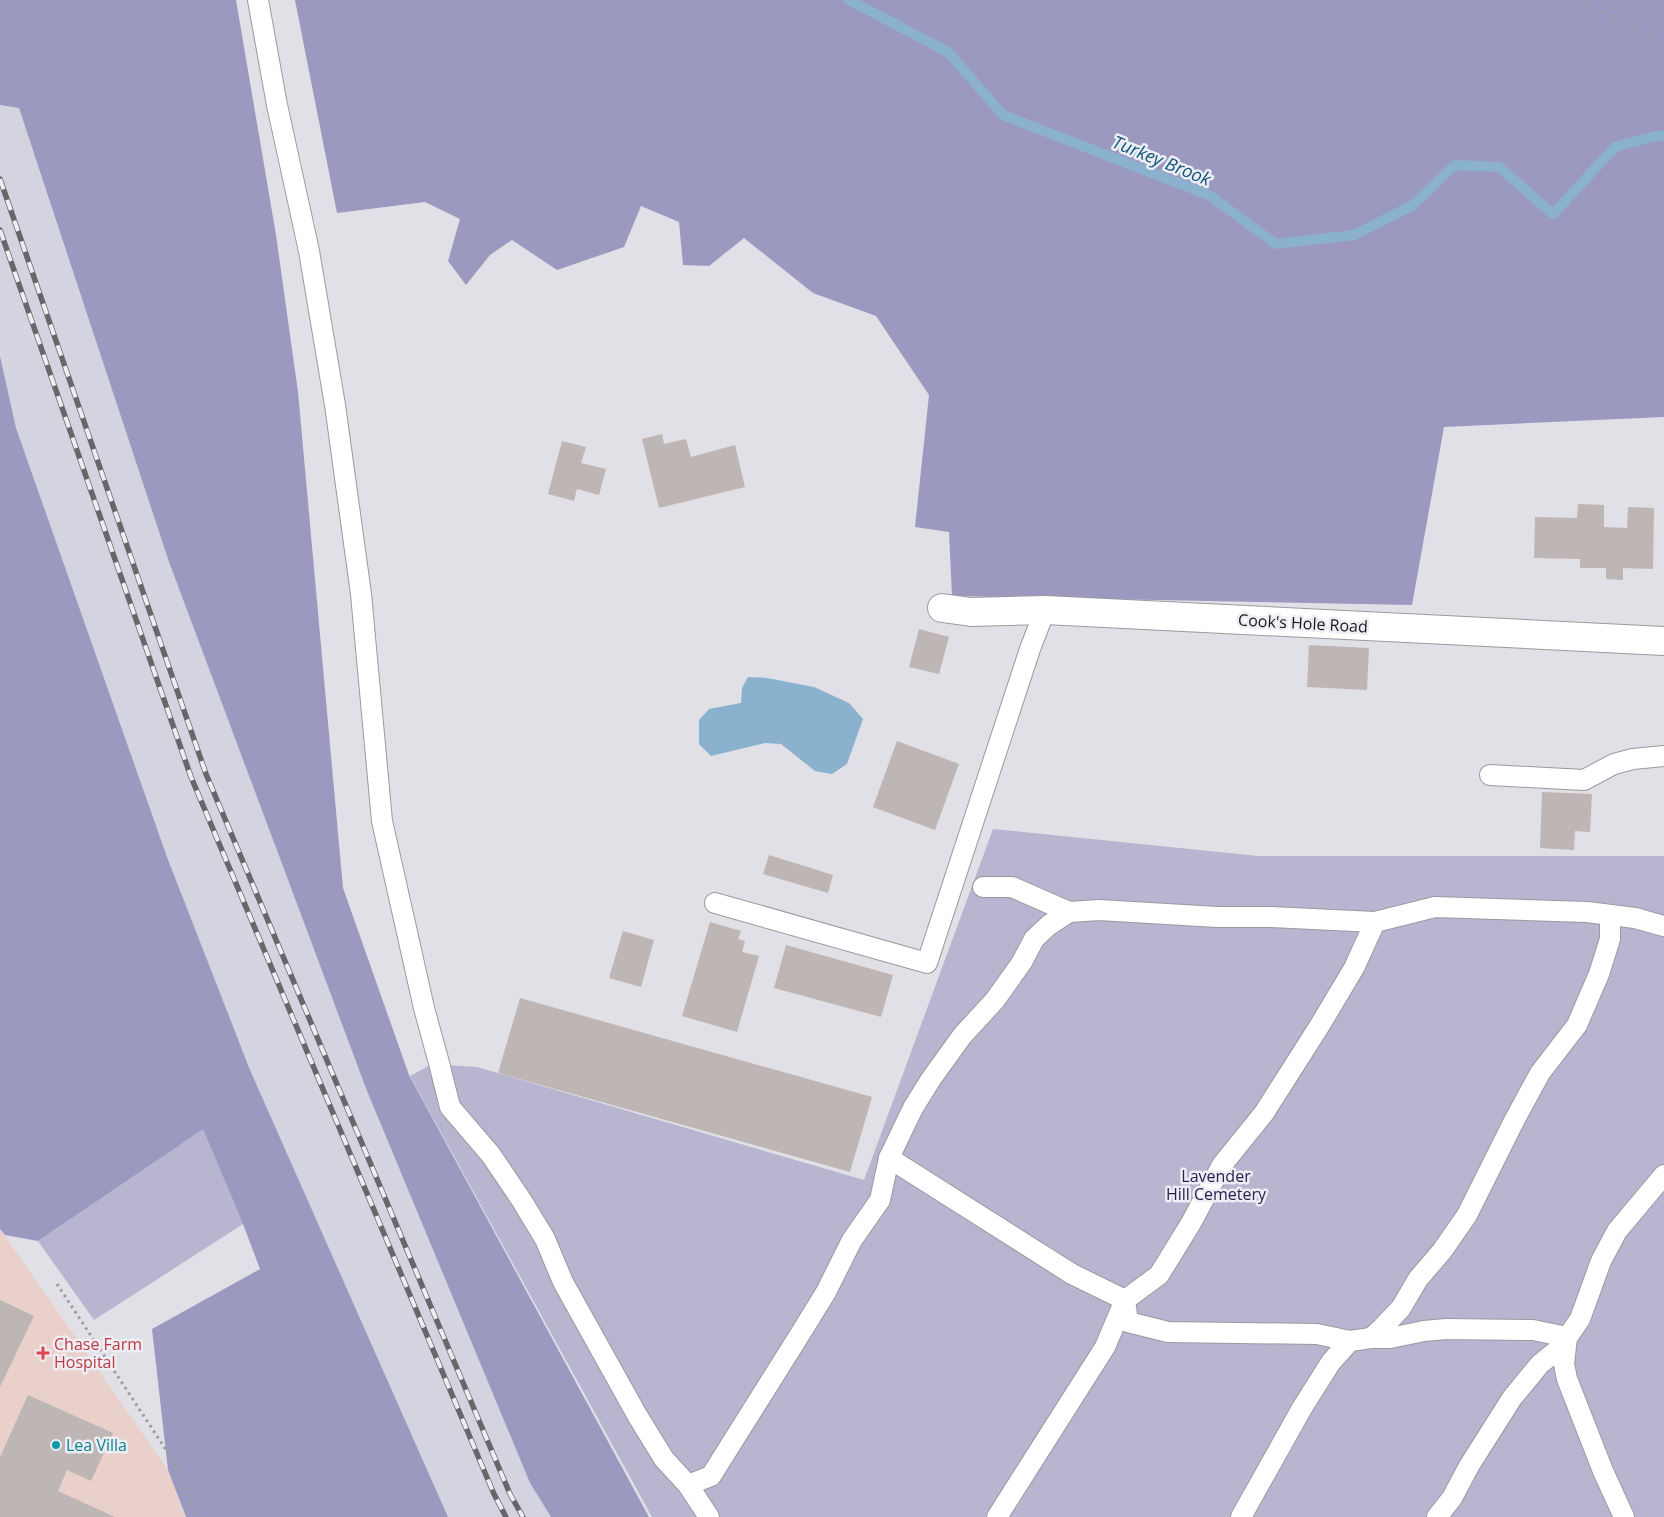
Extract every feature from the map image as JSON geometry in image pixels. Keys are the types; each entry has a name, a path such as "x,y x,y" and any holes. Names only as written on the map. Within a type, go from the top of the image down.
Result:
{"street":[{"name":"Cook's Hole Road","path":"942,608 971,612 1045,610 1664,642"}],"lane":[{"path":"258,0 277,105 309,251 336,405 361,594 382,820 424,1008 450,1107 491,1155 522,1201 545,1239 563,1282 637,1415 664,1459 688,1485 709,1517"},
{"path":"715,903 927,963 1027,658 1045,610"},
{"path":"1490,775 1584,780 1614,764 1633,759 1664,756"},
{"path":"983,887 1012,887 1069,912 1099,910 1217,917 1271,916 1375,922 1435,907 1587,912 1635,918 1664,926"},
{"path":"688,1485 711,1476 826,1292 852,1240 880,1200 889,1158 913,1108 930,1079 962,1036 995,1000 1022,962 1034,939 1049,925 1069,912"},
{"path":"1371,1338 1401,1308 1418,1280 1467,1216 1540,1073 1577,1025 1599,974 1610,939 1610,915"},
{"path":"997,1517 1105,1347 1125,1300 1159,1275 1191,1223 1222,1165 1264,1114 1354,968 1375,922"},
{"path":"889,1158 1072,1274 1125,1300"},
{"path":"1437,1517 1452,1498 1469,1466 1512,1398 1540,1364 1560,1348 1580,1319 1601,1261 1617,1231 1664,1175"},
{"path":"1125,1300 1128,1322 1168,1332 1317,1334 1350,1341 1390,1338 1424,1331 1446,1329 1533,1330 1567,1337"},
{"path":"1567,1337 1564,1364 1568,1379 1624,1517"},
{"path":"1241,1517 1302,1408 1331,1362 1350,1341"}],"path":[{"path":"1579,0 1664,43"},
{"path":"57,1284 176,1465 195,1517"}],"shaded area":[{"path":"0,0 236,0 276,235 298,392 343,888 409,1075 649,1517 551,1517 530,1483 367,1091 169,562 19,108 0,105"},
{"path":"295,0 1664,0 1664,417 1444,427 1412,605 952,596 949,532 915,527 929,395 876,316 813,293 744,238 709,266 683,265 679,222 641,206 624,247 557,270 512,240 490,255 466,285 448,261 460,219 425,202 337,213"},
{"path":"0,105 19,107 169,562 367,1091 530,1483 551,1517 448,1517 250,1070 167,857 16,428 0,356"},
{"path":"0,356 16,428 167,857 250,1070 448,1517 186,1517 168,1470 152,1329 260,1269 203,1129 38,1241 5,1235 0,1229"},
{"path":"748,677 767,678 814,687 849,703 863,719 847,764 832,774 815,771 781,744 765,743 711,756 699,744 699,720 709,709 741,703 742,688"},
{"name":"Chase Farm Hospital","path":"0,1229 168,1470 185,1517 0,1517"}],"green space":[{"name":"Lavender Hill Cemetery","path":"993,829 1258,856 1664,856 1664,1517 652,1517 410,1076 432,1064 477,1067 864,1180"},
{"path":"203,1128 243,1224 94,1320 38,1241"}],"building":[{"path":"662,434 664,444 686,439 691,457 735,445 745,487 659,508 642,439"},
{"path":"562,441 586,447 581,463 606,469 599,495 577,489 574,501 548,494"},
{"path":"1578,504 1604,505 1604,527 1627,528 1628,507 1654,508 1653,569 1623,568 1623,580 1606,579 1606,568 1580,568 1580,559 1534,558 1535,517 1577,518"},
{"path":"919,629 949,637 939,674 909,667"},
{"path":"1309,645 1369,648 1367,690 1307,687"},
{"path":"897,741 959,764 935,830 873,807"},
{"path":"1542,792 1592,794 1590,832 1575,831 1574,850 1540,848"},
{"path":"769,855 833,875 828,893 763,874"},
{"path":"710,922 741,931 738,939 745,941 742,952 759,956 737,1032 682,1016"},
{"path":"623,931 654,940 641,987 609,978"},
{"path":"786,945 893,975 881,1017 774,988"},
{"path":"520,998 872,1097 850,1172 498,1073"},
{"path":"0,1300 34,1316 0,1387"},
{"name":"Lea Villa","path":"28,1395 113,1433 91,1481 67,1470 58,1491 115,1517 0,1517 0,1457"}],"waterway":[{"name":"Turkey Brook","path":"849,0 948,52 1003,115 1209,195 1276,244 1354,235 1413,205 1455,165 1499,167 1553,214 1615,147 1656,136 1664,136"}],"railway":[{"path":"0,179 206,774 510,1494 523,1517"},
{"path":"0,230 191,777 494,1494 506,1517"}],"place":[{"name":"Chase Farm Hospital","path":"43,1353"},
{"name":"Lea Villa","path":"56,1445"}]}
